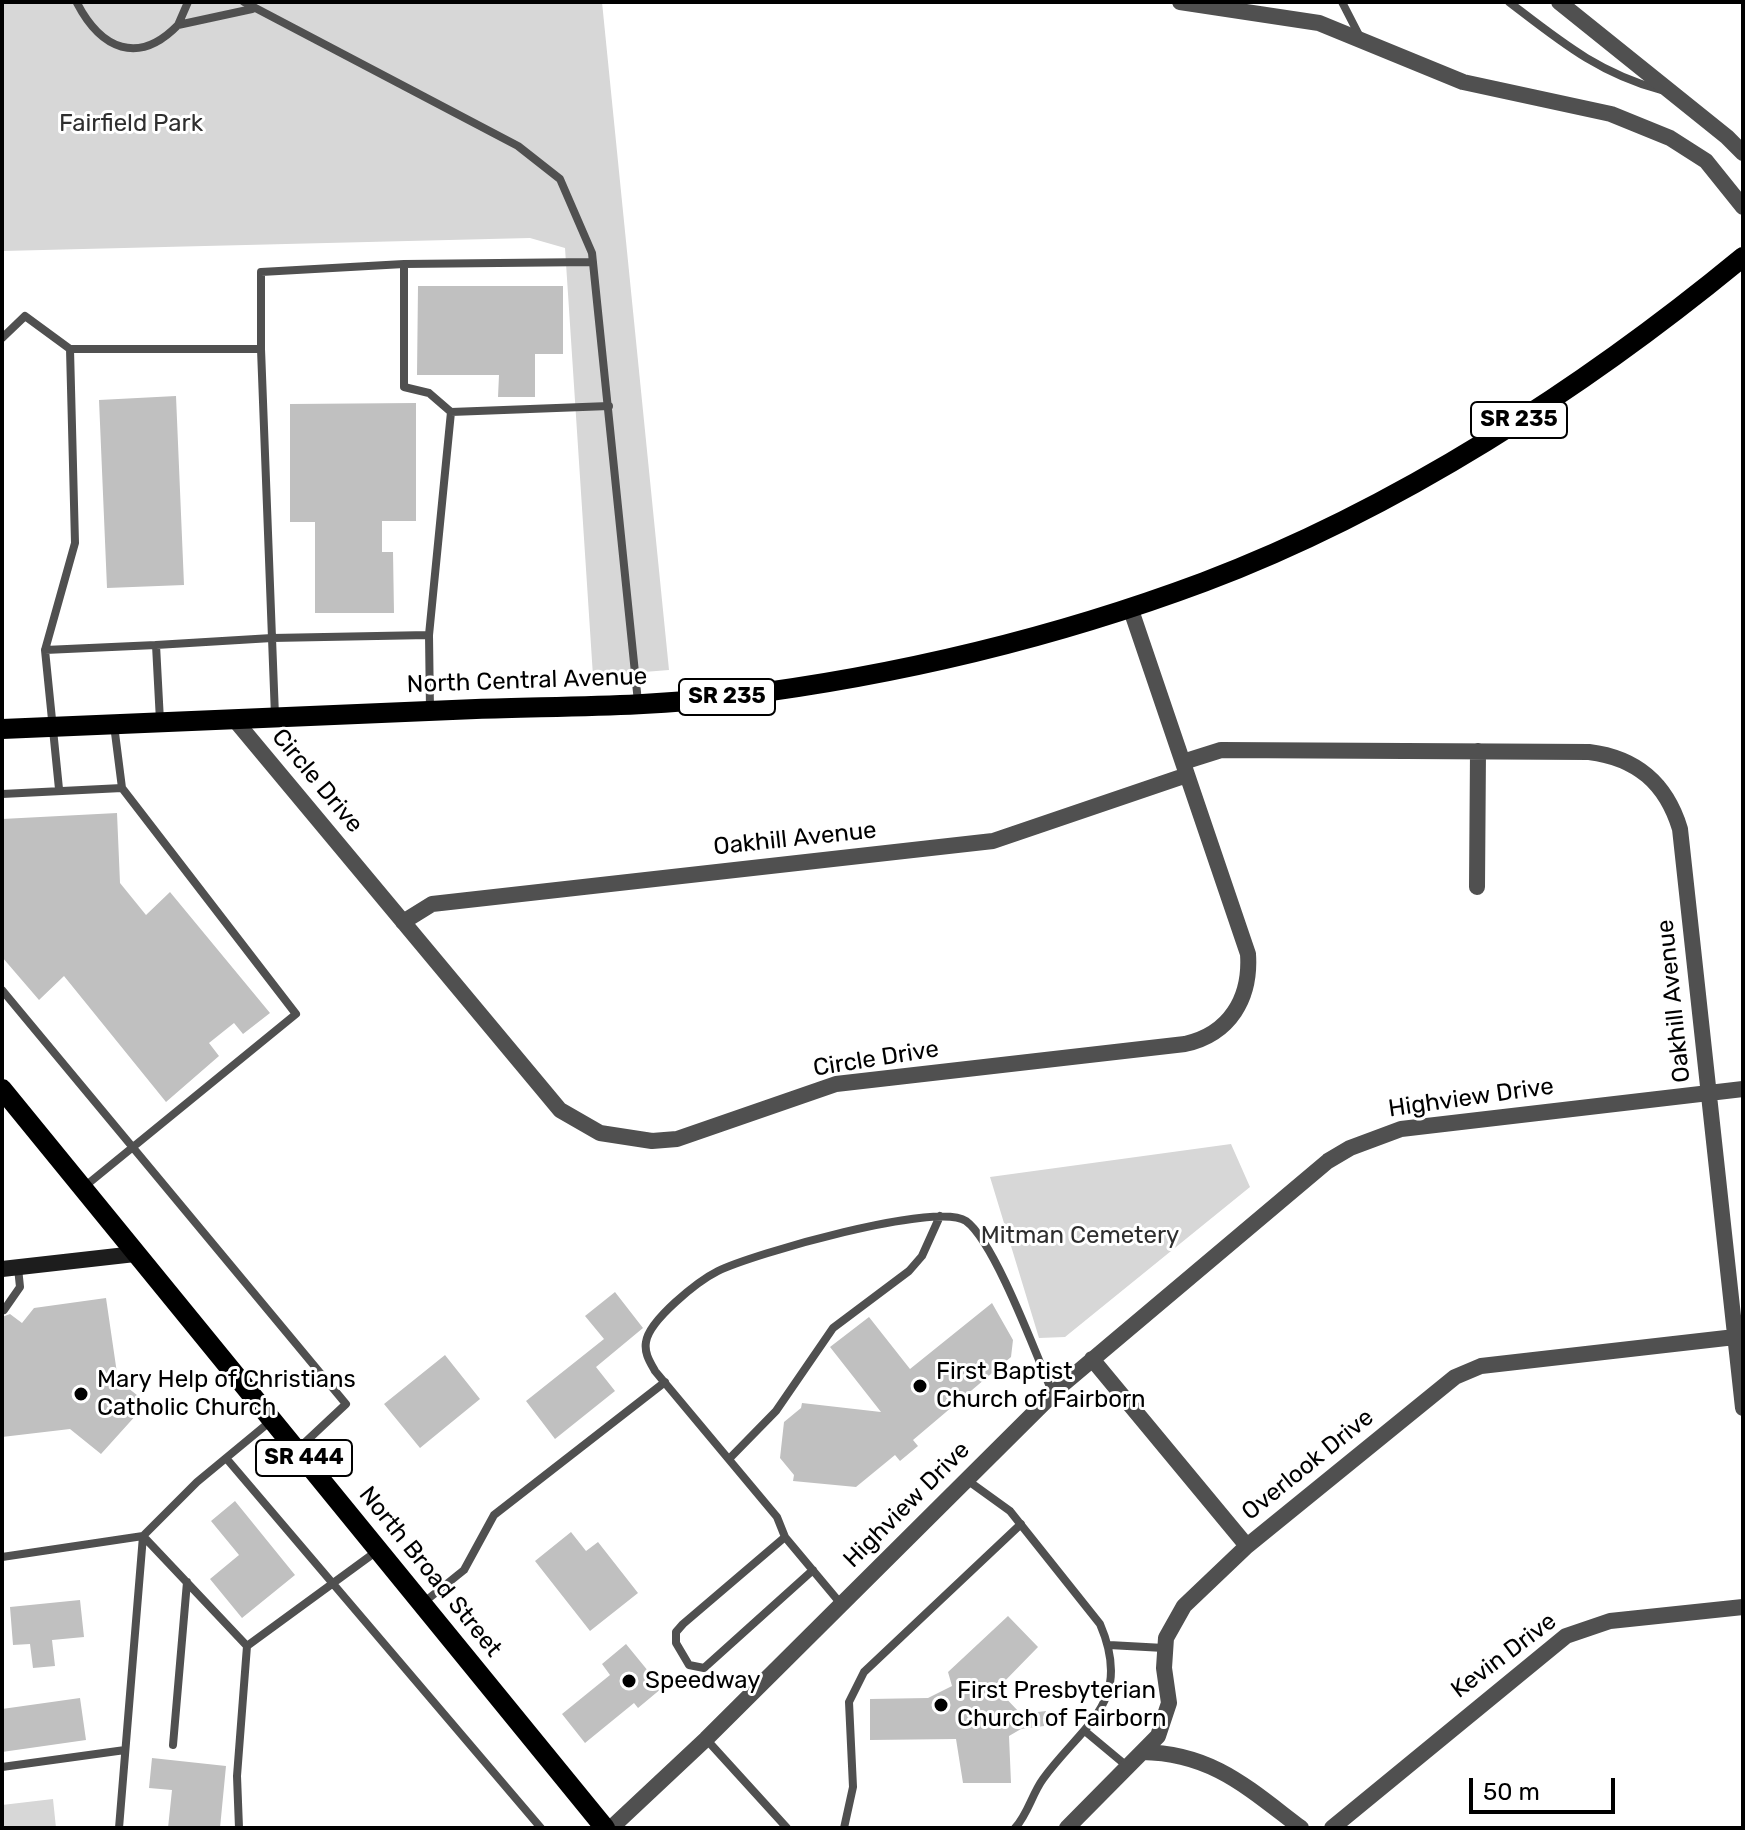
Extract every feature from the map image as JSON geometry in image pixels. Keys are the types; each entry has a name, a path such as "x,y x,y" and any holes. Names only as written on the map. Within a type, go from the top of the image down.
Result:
{"main road":[{"name":"North Central Avenue","path":"2,729 731,697 962,655 1130,607 1206,581 1363,509 1520,419 1630,345 1743,257"},
{"name":"North Broad Street","path":"2,1089 608,1828"},
{"path":"10,1268 135,1254"}],"street":[{"path":"1180,2 1307,21 1463,82 1611,114 1670,138 1706,161 1743,207"},
{"path":"1559,2 1743,153"},
{"name":"Circle Drive","path":"234,719 560,1110 600,1133 627,1140 677,1139 836,1084 1185,1044 1210,1035 1225,1024 1245,993 1249,973 1248,954 1130,607"},
{"name":"Oakhill Avenue","path":"403,922 432,904 993,841 1185,768 1221,750 1607,754 1640,768 1666,794 1680,829 1743,1408"},
{"path":"1477,887 1478,751"},
{"name":"Highview Drive","path":"608,1828 706,1739 1053,1394 1317,1169 1350,1148 1401,1129 1743,1089"},
{"name":"Overlook Drive","path":"1067,1828 1158,1736 1167,1714 1164,1648 1177,1615 1247,1546 1465,1371 1481,1366 1735,1337"},
{"path":"1092,1359 1247,1546"},
{"name":"Kevin Drive","path":"1332,1828 1566,1636 1610,1621 1743,1607"},
{"path":"1142,1752 1180,1755 1229,1774 1301,1828"}],"lane":[{"path":"78,2 91,29 105,41 122,48 143,47 163,40 178,25 188,2"},
{"path":"244,2 252,9 518,146 560,179 593,262 638,703"},
{"path":"1342,2 1363,41"},
{"path":"1509,2 1587,62 1628,81 1670,92"},
{"path":"178,25 252,9"},
{"path":"275,717 261,349 261,272 404,264 593,262"},
{"path":"404,264 404,387 429,393 451,412 609,406"},
{"path":"2,338 25,316 70,349 261,349"},
{"path":"59,789 45,650 75,543 70,349"},
{"path":"430,711 429,635 451,412"},
{"path":"45,650 272,638 429,635"},
{"path":"156,645 161,722"},
{"path":"82,1189 296,1014 122,788 114,724"},
{"path":"2,794 122,788"},
{"path":"2,990 6,1003 134,1146 346,1404 297,1450"},
{"path":"729,1459 776,1411 833,1328 909,1271 922,1256 940,1216"},
{"path":"841,1604 785,1537 777,1517 650,1363 646,1339 682,1295 717,1272 837,1233 940,1216 956,1217 973,1229 1017,1310 1053,1394"},
{"path":"4,1310 20,1287 10,1268"},
{"path":"423,1603 464,1570 494,1515 665,1382"},
{"path":"2,1557 143,1536 226,1458 272,1420"},
{"path":"226,1458 541,1828"},
{"path":"966,1480 1010,1511 1100,1624 1109,1645 1111,1671 1103,1709 1042,1780 1016,1828"},
{"path":"844,1828 853,1787 849,1702 864,1672 1021,1524"},
{"path":"143,1536 247,1646 237,1776 239,1828"},
{"path":"119,1828 143,1536"},
{"path":"785,1537 676,1632 676,1643 689,1665 696,1669 712,1663 813,1570"},
{"path":"247,1646 379,1550"},
{"path":"173,1745 187,1582"},
{"path":"1109,1645 1164,1648"},
{"path":"1086,1732 1128,1767"},
{"path":"706,1739 787,1828"},
{"path":"2,1767 125,1750"}],"green space":[{"name":"Fairfield Park","path":"2,2 602,2 669,670 593,676 565,248 530,238 2,251"},
{"name":"Mitman Cemetery","path":"1231,1144 1250,1187 1065,1337 1039,1338 990,1177"},
{"path":"53,1799 56,1828 2,1828 2,1805"}],"building":[{"path":"418,286 563,286 563,354 535,354 535,397 498,397 499,375 417,375"},
{"path":"176,396 184,585 107,588 99,400"},
{"path":"416,403 416,521 382,521 382,552 393,552 394,613 315,613 315,522 290,522 290,404"},
{"path":"117,813 120,883 146,915 170,892 270,1013 243,1034 234,1023 209,1043 219,1056 166,1102 64,976 39,1000 2,957 2,819"},
{"path":"615,1292 643,1328 596,1367 615,1391 555,1439 526,1401 604,1339 585,1316"},
{"path":"106,1298 118,1380 147,1403 101,1454 70,1429 2,1437 2,1317 10,1314 22,1323 34,1308"},
{"name":"First Baptist Church of Fairborn","path":"992,1303 1013,1340 1011,1357 913,1440 918,1446 900,1461 895,1455 856,1487 793,1481 794,1475 780,1458 784,1422 801,1408 802,1403 881,1412 830,1347 869,1317 910,1369"},
{"path":"445,1355 480,1399 420,1448 384,1404"},
{"path":"235,1501 295,1575 242,1618 210,1579 239,1555 211,1521"},
{"path":"571,1532 586,1551 598,1542 638,1593 590,1631 535,1561"},
{"path":"80,1600 84,1637 52,1640 55,1666 33,1668 30,1644 13,1645 10,1607"},
{"name":"First Presbyterian Church of Fairborn","path":"1008,1616 1038,1647 997,1689 1021,1714 1046,1711 1044,1726 1021,1729 1009,1736 1011,1783 963,1783 956,1739 870,1740 870,1699 928,1698 952,1686 948,1672"},
{"path":"626,1644 662,1688 638,1708 634,1703 585,1743 562,1714 610,1675 602,1664"},
{"path":"80,1698 86,1740 2,1752 2,1709"},
{"path":"152,1758 226,1766 220,1828 168,1828 172,1790 149,1788"}],"place":[{"name":"First Baptist Church of Fairborn","path":"920,1386"},
{"name":"Mary Help of Christians Catholic Church","path":"81,1394"},
{"name":"Speedway","path":"629,1681"},
{"name":"First Presbyterian Church of Fairborn","path":"941,1705"}]}
